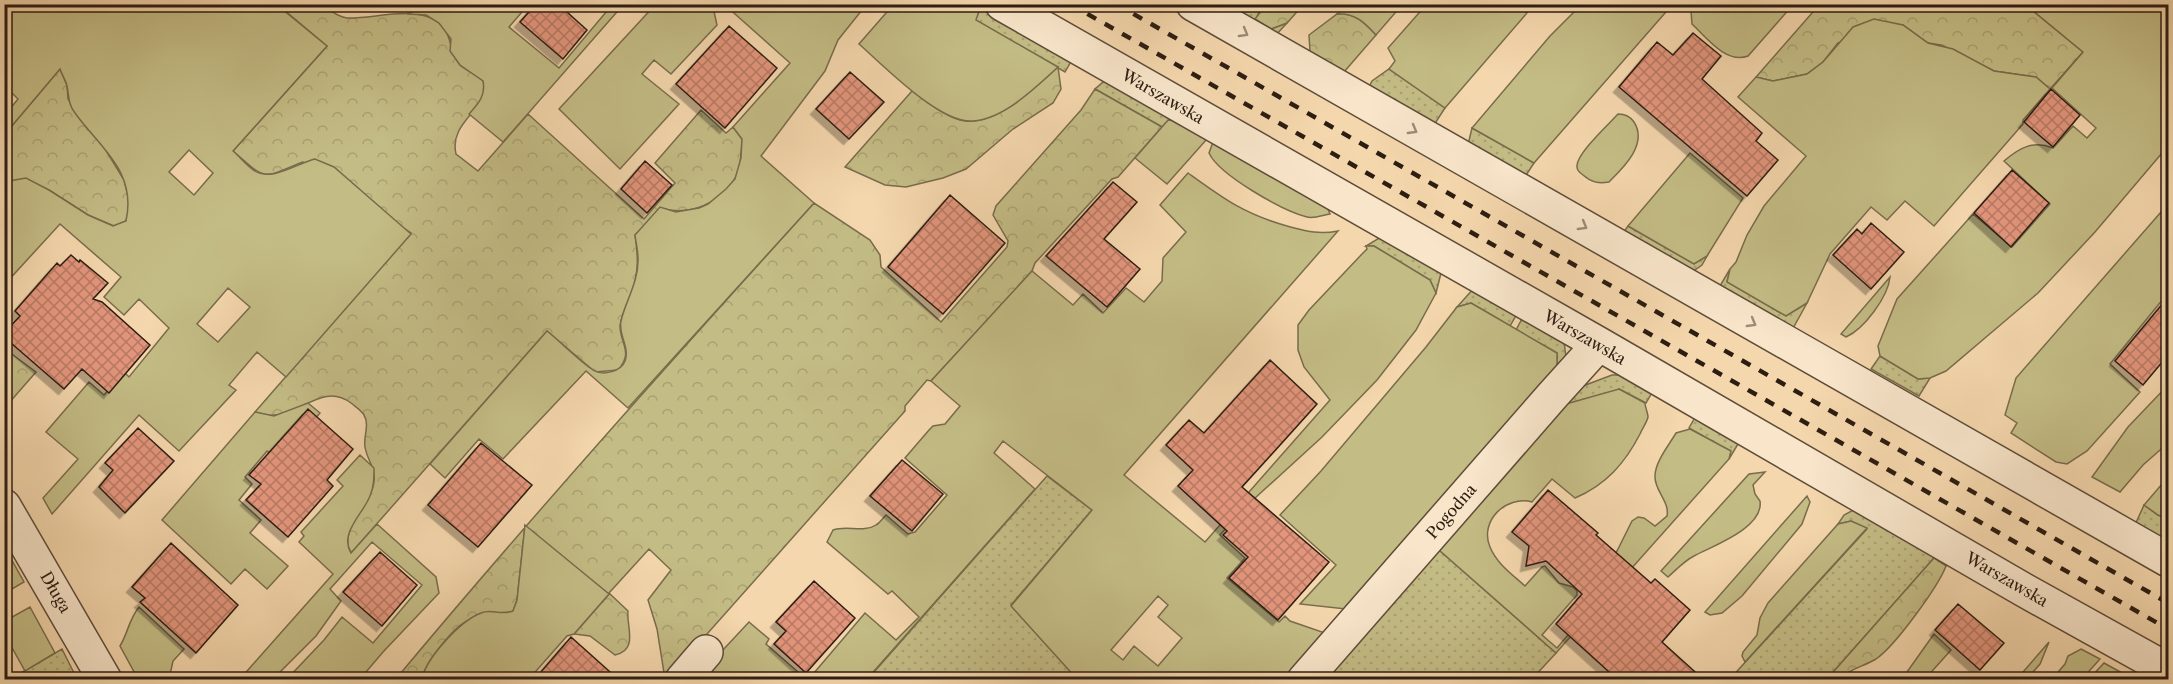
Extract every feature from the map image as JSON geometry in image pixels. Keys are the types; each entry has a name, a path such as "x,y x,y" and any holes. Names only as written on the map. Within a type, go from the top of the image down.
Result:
{"street":[{"name":"Warszawska","path":"1002,4 1599,344 1834,481 2169,670"},
{"path":"1193,4 2169,560"},
{"name":"Pogodna","path":"1305,680 1599,344"},
{"name":"Długa","path":"4,506 105,680"},
{"path":"682,680 706,652"}],"green space":[{"path":"277,4 318,5 347,18 418,14 429,17 443,26 456,60 463,68 480,77 485,84 483,97 457,134 455,143 456,154 478,171 528,114 644,219 675,183 655,163 701,110 726,133 733,127 742,139 738,171 721,196 694,209 664,209 635,235 637,270 620,326 626,353 623,364 618,370 595,372 547,331 351,553 348,536 372,491 374,482 374,472 365,447 366,419 363,413 341,397 331,396 312,401 283,414 269,415 255,412 411,233 303,162 279,172 265,174 252,168 233,151 327,46"},
{"path":"1697,4 1791,4 1791,7 1748,56 1740,57 1732,56 1717,48 1692,24 1691,11"},
{"path":"4,5 277,5 327,46 233,151 252,169 261,174 285,171 315,159 334,167 411,234 286,377 257,352 229,385 236,390 179,451 139,415 52,514 43,498 78,459 46,432 89,382 104,395 124,372 129,377 169,328 139,299 124,315 104,297 121,277 60,224 5,284 4,185 9,181 26,178 88,215 113,226 126,221 128,203 126,188 114,161 73,110 60,69 5,134 5,115 18,99 5,86","holes":["189,150 213,173 194,195 169,172","228,288 250,307 218,342 197,324"]},
{"path":"429,5 528,5 509,27 559,68 612,5 623,5 503,142 469,114 482,95 483,81 460,65 450,51 451,39 439,23 426,15 407,14"},
{"path":"655,5 716,5 713,7 717,25 671,74 654,60 642,74 679,104 620,169 559,109"},
{"path":"727,5 866,5 838,40 825,71 761,156 814,203 628,408 586,371 503,459 479,439 445,478 430,464 547,331 597,372 611,372 623,365 626,351 621,321 638,266 635,235 660,207 676,212 699,208 708,204 735,179 741,158 742,139 733,127 790,63"},
{"path":"893,5 968,5 979,11 976,20 1058,67 1019,101 996,115 973,121 960,119 945,113 913,92 859,44"},
{"path":"968,5 978,5 1073,58 1065,72 975,20 979,11"},
{"path":"1215,5 1246,5 1259,12 1256,19 1271,29 1287,23 1274,37"},
{"path":"1266,5 1303,5 1287,23 1271,29 1255,19"},
{"path":"1349,5 1402,5 1376,35 1359,19 1337,14"},
{"path":"1426,5 1516,5 1527,13 1445,108 1389,69 1395,61 1388,48"},
{"path":"1581,5 1672,5 1534,163 1472,128 1550,36"},
{"path":"1819,5 2026,5 2083,52 2050,89 2036,77 1994,71 1941,45 1928,43 1903,25 1838,43 1823,62 1807,74 1773,81 1756,77"},
{"path":"2026,5 2168,5 2168,146 2095,232 2038,293 1946,371 1930,378 1918,379 1880,356 1878,346 1897,299 1973,214 2012,247 2050,204 2004,161 2015,152 2033,145 2053,148 2073,126 2087,138 2096,128 2052,88 2083,52"},
{"path":"1347,13 1364,21 1376,35 1344,72 1310,52 1309,35 1337,14"},
{"path":"1874,19 1903,25 1928,43 1953,49 1994,71 2036,77 2050,89 2023,120 2023,124 1934,226 1905,201 1887,220 1871,207 1830,254 1807,303 1786,316 1727,282 1730,269 1736,262 1747,235 1764,206 1806,156 1738,97 1756,77 1773,81 1807,74 1823,62 1853,27"},
{"path":"1058,67 1061,89 1053,103 1013,129 966,169 943,178 906,187 885,185 845,167 912,91 947,115 960,120 973,121 1000,113 1013,105"},
{"path":"60,69 67,85 68,99 104,147 124,180 130,204 126,221 114,226 88,215 49,190 5,185 5,134"},
{"path":"1389,69 1445,108 1432,128 1367,91 1372,81"},
{"path":"1108,78 1207,139 1170,119 1162,127 1095,89"},
{"path":"1095,89 1162,127 1118,177 1112,179 1035,263 1032,271 931,381 927,380 905,406 905,411 667,679 665,679 657,629 648,600 671,570 649,549 609,593 628,611 629,643 627,648 615,655 590,636 574,634 609,594 526,527 814,203 870,240 880,255 881,267 941,322 1007,247 1008,241 993,215 996,206 1081,110"},
{"path":"1618,114 1631,118 1634,122 1638,130 1636,147 1627,162 1609,182 1592,181 1578,171 1578,162 1581,155"},
{"path":"1169,119 1207,139 1167,184 1135,158"},
{"path":"1472,128 1534,163 1523,180 1467,149"},
{"path":"1213,142 1327,207 1330,214 1307,217 1283,208 1253,191 1215,162 1209,153"},
{"path":"1690,153 1743,198 1707,256 1694,264 1628,226"},
{"path":"1188,173 1224,198 1258,216 1306,231 1324,233 1338,231 1124,475 1205,542 1330,400 1304,367 1298,350 1298,325 1309,310 1367,249 1366,246 1374,246 1430,280 1436,293 1416,330 1377,380 1322,437 1243,509 1220,535 1245,558 1227,578 1279,622 1285,616 1290,621 1325,633 1285,679 1077,679 1011,606 1092,510 1003,441 994,453 1035,489 867,679 808,680 865,613 896,640 919,617 892,591 888,594 827,542 833,530 871,527 879,523 886,515 908,534 915,532 947,495 905,458 933,426 945,424 960,406 931,381 1032,271 1073,305 1083,294 1103,313 1126,288 1144,302 1162,281 1163,258 1186,232 1160,205","holes":["1158,596 1168,605 1158,617 1182,638 1158,666 1134,646 1123,660 1111,650"]},
{"path":"2168,204 2168,299 2163,299 2110,364 2140,392 2087,451 2067,464 2056,462 2011,433 2017,423 2005,415 2016,378"},
{"path":"1628,226 1694,264 1707,256 1702,265 1689,274 1621,236"},
{"path":"1384,235 1442,269 1436,293 1430,280 1374,246 1366,246"},
{"path":"1730,269 1727,282 1786,316 1807,303 1791,332 1717,291"},
{"path":"1890,277 1885,294 1874,312 1853,333 1846,337 1841,334"},
{"path":"1475,287 1518,312 1510,326 1471,303 1457,307"},
{"path":"1471,303 1557,353 1557,368 1346,609 1300,604 1336,565 1280,515 1321,471 1457,307"},
{"path":"1524,315 1564,342 1566,357 1557,368 1557,353 1516,330"},
{"path":"5,349 36,372 8,404 5,411"},
{"path":"1880,356 1918,379 1930,378 1919,396 1871,369"},
{"path":"1612,375 1624,375 1654,389 1646,403 1619,389 1439,550 1556,653 1532,679 1321,680 1583,386"},
{"path":"2168,385 2168,443 2143,465 2120,492 2092,477 2128,427"},
{"path":"1619,389 1645,403 1648,417 1634,445 1621,464 1596,487 1575,498 1552,479 1532,502 1513,502 1504,506 1497,512 1488,528 1493,553 1505,568 1525,586 1545,566 1559,583 1573,587 1577,591 1577,595 1542,635 1557,648 1579,622 1587,588 1617,551 1632,521 1638,517 1644,518 1655,526 1667,516 1666,506 1655,476 1660,459 1676,433 1690,429 1731,451 1729,459 1556,653 1439,550 1566,404"},
{"path":"308,403 320,413 278,460 267,451 245,477 252,484 239,500 261,520 250,533 288,566 267,589 245,569 231,584 162,520 255,412 274,416"},
{"path":"1697,414 1741,439 1729,459 1730,451 1689,428"},
{"path":"360,455 374,468 374,482 367,503 350,531 348,546 351,553 377,524 436,577 439,593 360,679 287,679 342,617 373,643 422,585 372,542 330,589 341,601 316,636 273,679 240,679 333,574 299,542 304,536 301,532 343,486 337,480"},
{"path":"1765,472 1753,485 1760,501 1759,511 1746,528 1690,558 1668,577 1661,571 1749,474"},
{"path":"1047,476 1092,510 1011,605 1077,679 867,680"},
{"path":"2168,477 2168,519 2144,505"},
{"path":"1807,496 1810,502 1802,524 1742,596 1722,613 1710,615 1705,612"},
{"path":"2144,505 2168,519 2168,542 2134,527"},
{"path":"1859,507 1949,559 1946,566 1934,558 1827,679 1729,680 1867,529 1851,521 1838,524 1844,515"},
{"path":"1851,521 1867,528 1745,662 1743,652 1757,635 1760,618 1768,603 1838,524"},
{"path":"525,525 609,594 574,634 567,636 529,679 422,679 437,651 463,624 485,612 513,611 517,600"},
{"path":"525,528 517,600 513,611 467,621 454,631 440,647 428,664 422,679 395,680 446,619"},
{"path":"4,546 24,582 5,593 4,593"},
{"path":"1934,558 1946,566 1915,616 1894,642 1876,659 1848,672 1840,679 1827,679"},
{"path":"30,607 55,653 25,671 5,635 5,621"},
{"path":"139,607 184,649 173,661 169,679 138,679 120,646"},
{"path":"749,622 769,639 766,644 806,679 716,679 709,673 708,666"},
{"path":"1934,634 1951,650 1925,679 1902,679"},
{"path":"2049,642 2040,664 2027,679 2017,679"},
{"path":"62,649 77,679 11,680 12,678"},
{"path":"2081,649 2100,659 2082,679 2052,679 2065,664 2068,656"},
{"path":"2104,663 2133,679 2089,679"}],"building":[{"path":"536,4 558,4 587,30 563,59 520,22"},
{"path":"729,26 777,68 725,128 676,84"},
{"path":"1693,33 1721,56 1702,79 1762,133 1756,141 1778,160 1747,196 1619,87 1657,42 1673,55"},
{"path":"850,72 884,102 849,139 816,109"},
{"path":"2051,89 2080,115 2053,147 2024,122"},
{"path":"645,161 672,185 647,213 621,189"},
{"path":"2012,170 2049,203 2011,247 1974,213"},
{"path":"1113,182 1137,202 1104,239 1140,269 1107,307 1046,256"},
{"path":"950,195 1005,243 943,314 888,267"},
{"path":"1871,223 1904,252 1871,289 1833,255 1857,229 1862,234"},
{"path":"71,255 108,283 93,299 102,302 150,345 109,393 82,369 64,389 4,337 4,333 20,316 15,311 57,263 60,266"},
{"path":"2169,296 2169,354 2143,385 2115,361"},
{"path":"1270,360 1317,404 1242,487 1329,562 1278,620 1229,578 1248,557 1223,535 1227,531 1178,486 1193,470 1166,445 1189,420 1204,433"},
{"path":"308,409 353,449 327,480 333,486 288,537 246,500 261,484 249,475"},
{"path":"138,428 174,461 125,513 99,487 113,470 105,463"},
{"path":"481,443 532,485 478,547 428,505"},
{"path":"902,460 943,494 912,531 870,496"},
{"path":"1548,490 1651,583 1655,579 1690,610 1662,642 1704,680 1618,680 1556,624 1582,594 1546,561 1526,566 1529,546 1512,532"},
{"path":"171,543 238,605 196,653 140,602 145,598 132,587"},
{"path":"380,552 417,585 382,626 343,592"},
{"path":"814,581 855,618 806,673 774,644 786,631 776,622"},
{"path":"1958,604 2004,643 1980,670 1935,630"},
{"path":"571,637 619,680 534,680"}],"railway":[{"path":"1070,4 2168,629"},
{"path":"1116,4 2168,603"}]}
